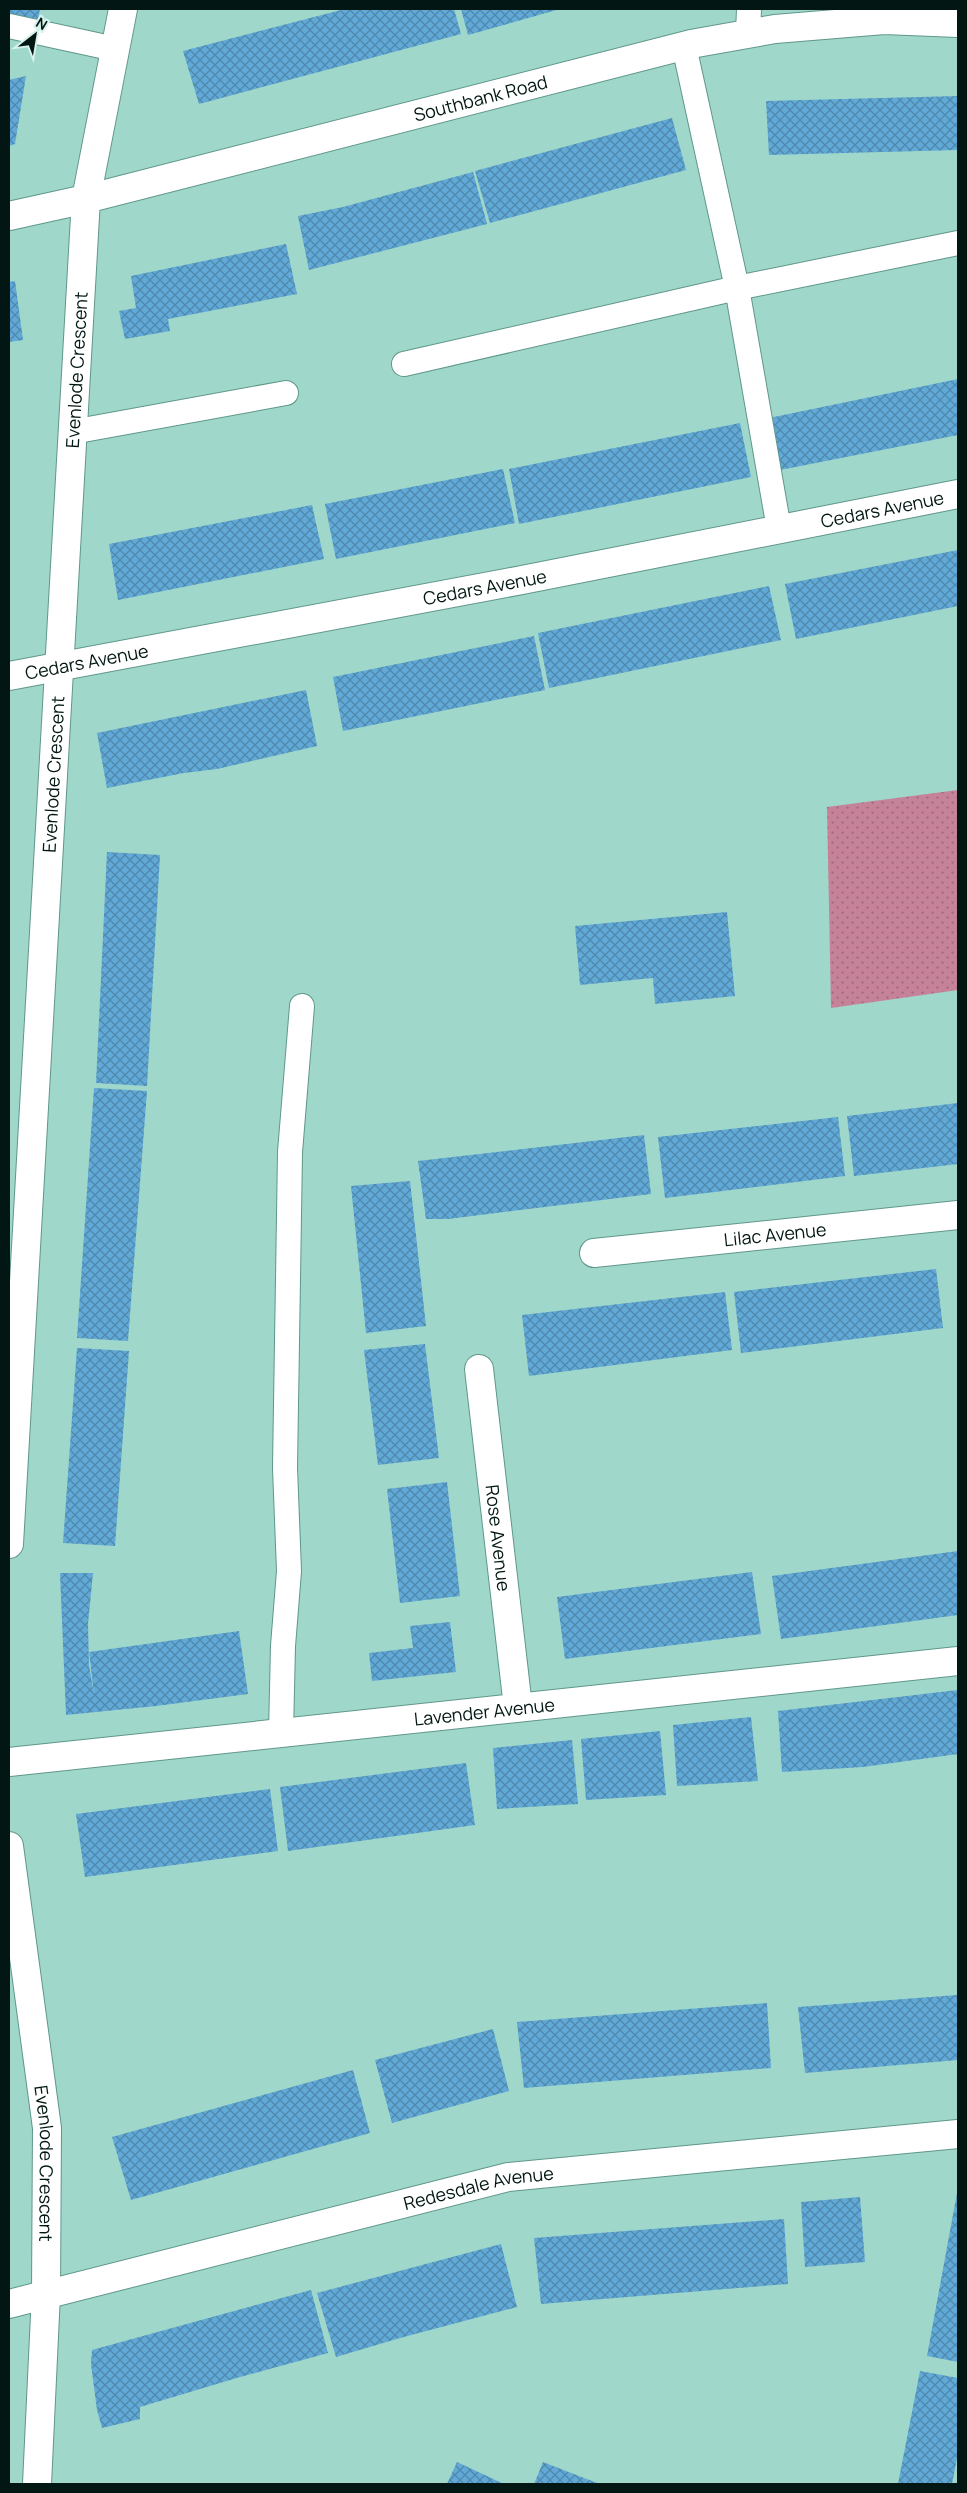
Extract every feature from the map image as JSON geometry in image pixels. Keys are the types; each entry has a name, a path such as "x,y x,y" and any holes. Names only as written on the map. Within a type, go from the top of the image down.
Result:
{"street":[{"name":"Evenlode Crescent","path":"9,1544 86,199 123,9"},
{"name":"Southbank Road","path":"9,216 86,199 684,46 749,21 775,29 884,20 958,23"},
{"name":"Cedars Avenue","path":"9,676 522,580 958,494"},
{"name":"Lilac Avenue","path":"594,1253 958,1215"},
{"name":"Rose Avenue","path":"479,1369 518,1707"},
{"name":"Lavender Avenue","path":"9,1762 958,1660"},
{"name":"Evenlode Crescent","path":"9,1846 47,2128 46,2294 37,2484"},
{"name":"Redesdale Avenue","path":"9,2304 508,2177 958,2134"}],"lane":[{"path":"9,26 115,49"},
{"path":"684,46 737,288 779,529"},
{"path":"404,364 737,288 958,243"},
{"path":"72,432 286,393"},
{"path":"281,1732 283,1646 290,1570 285,1468 290,1152 302,1006"}],"shaded area":[{"path":"958,790 958,990 831,1008 827,807"}],"building":[{"path":"9,9 40,9 37,25 9,19"},
{"path":"345,9 454,9 461,34 199,104 183,51"},
{"path":"461,9 560,9 468,35"},
{"path":"26,76 15,144 9,146 9,80"},
{"path":"958,96 958,150 769,155 766,101"},
{"path":"672,118 686,170 490,223 475,171"},
{"path":"473,172 487,224 309,270 298,216 343,207"},
{"path":"286,244 297,294 168,319 170,331 125,339 119,311 136,308 131,276"},
{"path":"15,281 23,340 9,342 9,282"},
{"path":"958,379 958,435 780,470 769,418"},
{"path":"740,423 751,477 519,524 509,469"},
{"path":"503,469 515,523 336,559 325,504"},
{"path":"312,505 324,559 118,600 109,544"},
{"path":"958,550 958,606 796,639 785,584"},
{"path":"769,586 781,640 549,688 538,633"},
{"path":"534,636 545,690 343,731 333,677"},
{"path":"306,690 317,746 217,769 184,773 107,788 97,733"},
{"path":"107,852 160,855 147,1086 96,1083"},
{"path":"727,912 735,996 655,1004 653,978 580,985 575,926"},
{"path":"94,1088 147,1091 128,1341 77,1338"},
{"path":"958,1103 958,1164 854,1176 847,1116"},
{"path":"838,1117 845,1176 665,1198 658,1137"},
{"path":"644,1135 651,1194 448,1219 426,1219 418,1161"},
{"path":"410,1181 426,1326 366,1333 351,1186"},
{"path":"936,1269 943,1328 741,1353 734,1292"},
{"path":"725,1292 732,1350 529,1376 522,1315"},
{"path":"425,1344 439,1458 378,1465 364,1350"},
{"path":"77,1348 129,1351 115,1546 63,1543"},
{"path":"447,1482 460,1596 400,1603 387,1489"},
{"path":"958,1551 958,1615 781,1639 772,1576"},
{"path":"752,1572 761,1634 565,1659 557,1597"},
{"path":"60,1573 93,1573 88,1624 89,1665 94,1694 89,1652 239,1631 248,1694 66,1715"},
{"path":"450,1622 456,1672 372,1681 369,1653 413,1648 410,1626"},
{"path":"958,1690 958,1754 863,1767 782,1772 778,1711"},
{"path":"751,1717 758,1781 677,1786 673,1725"},
{"path":"660,1731 666,1795 586,1800 581,1739"},
{"path":"572,1740 578,1804 497,1809 493,1748"},
{"path":"466,1763 475,1825 288,1851 280,1787"},
{"path":"270,1789 278,1851 85,1877 76,1814"},
{"path":"957,1995 958,2060 805,2073 798,2007"},
{"path":"767,2003 771,2068 524,2088 517,2022"},
{"path":"493,2029 509,2091 392,2123 375,2060"},
{"path":"353,2070 370,2133 131,2200 112,2137"},
{"path":"958,2193 958,2362 927,2356"},
{"path":"860,2197 865,2262 805,2267 801,2202"},
{"path":"784,2219 788,2284 541,2304 534,2238"},
{"path":"501,2244 517,2307 336,2357 317,2293"},
{"path":"311,2290 328,2353 140,2407 140,2419 102,2428 97,2410 91,2364 92,2350"},
{"path":"920,2371 958,2378 958,2453 952,2484 898,2484"},
{"path":"457,2462 504,2484 447,2484"},
{"path":"543,2462 584,2478 600,2484 534,2484"}]}
